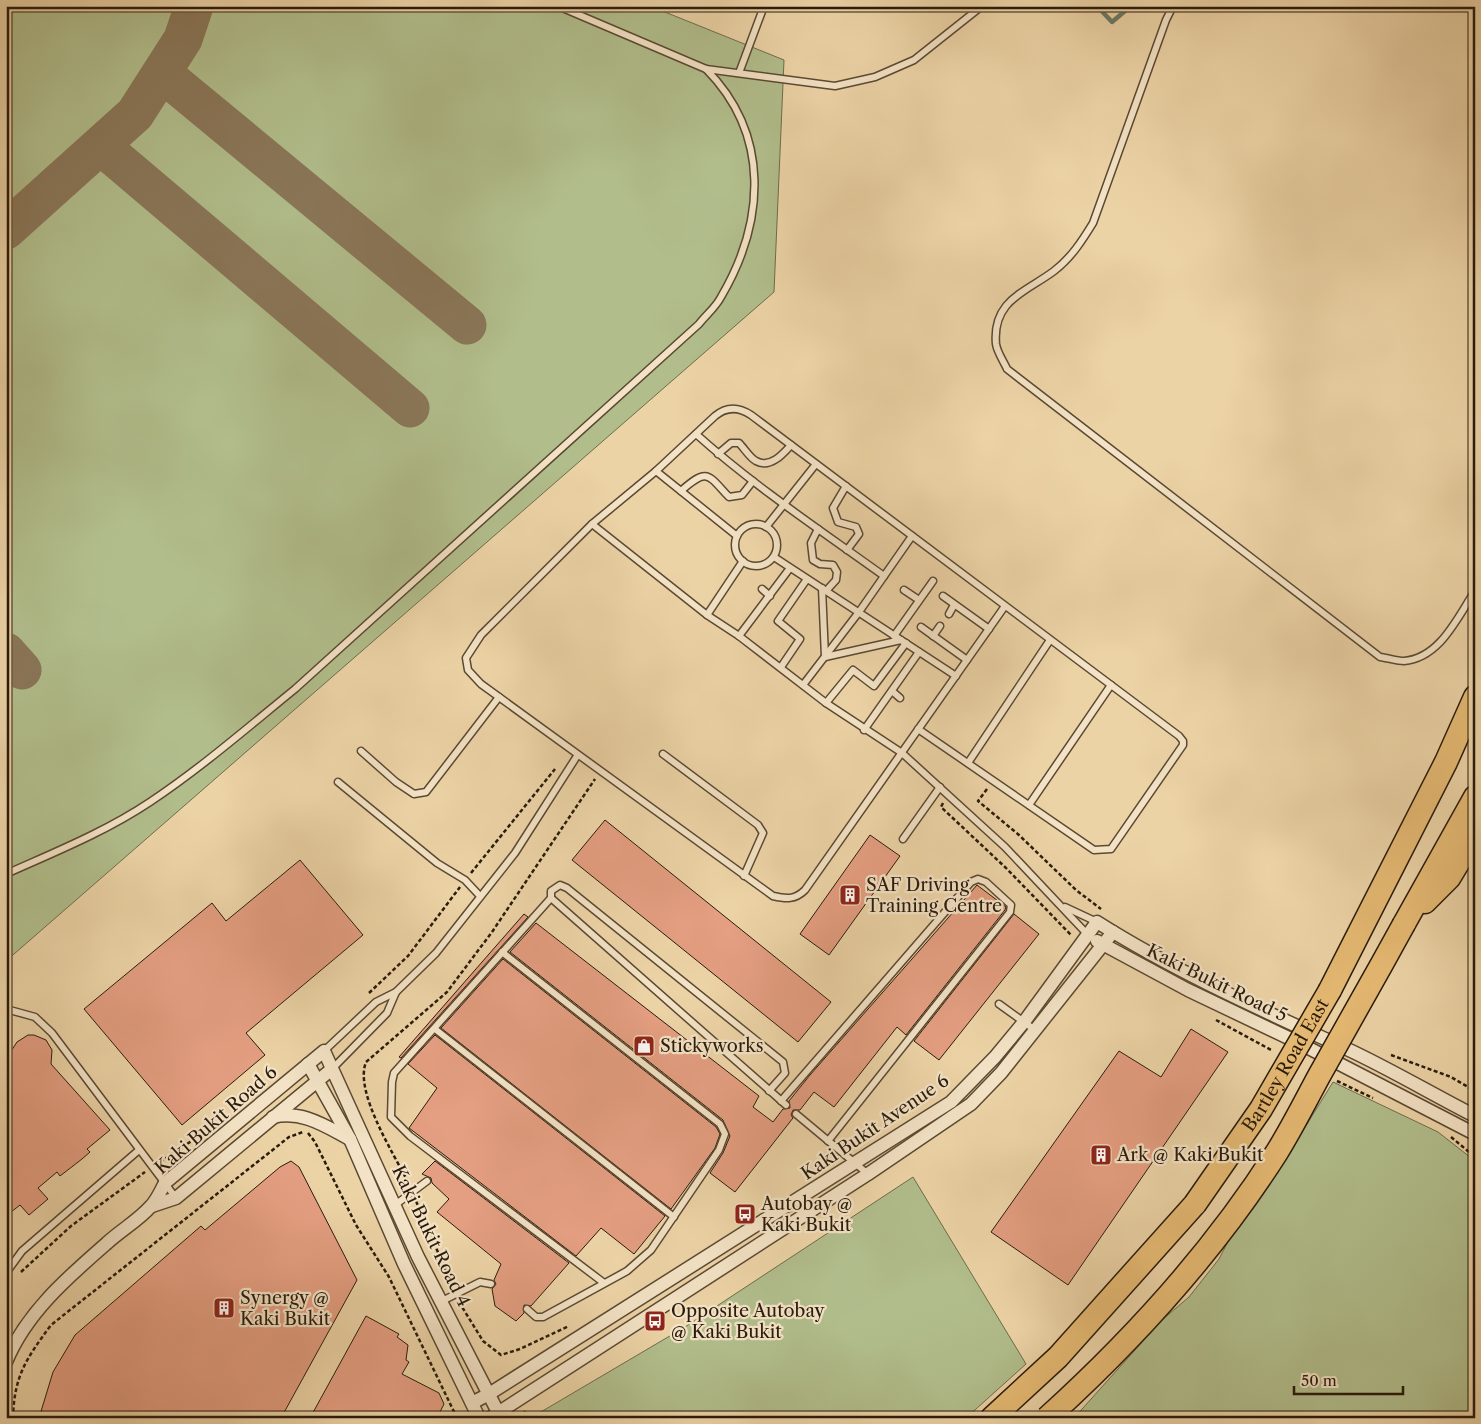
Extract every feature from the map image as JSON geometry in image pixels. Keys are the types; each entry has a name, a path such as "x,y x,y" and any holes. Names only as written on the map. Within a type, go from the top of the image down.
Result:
{"highway":[{"name":"Bartley Road East","path":"992,1418 1058,1357 1147,1260 1195,1204 1261,1109 1330,990 1469,717 1475,697"},
{"name":"Bartley Road East","path":"1047,1418 1086,1383 1150,1315 1207,1248 1246,1197 1277,1152 1475,797"},
{"path":"1404,924 1449,878 1475,835"}],"street":[{"name":"Kaki Bukit Road 5","path":"1102,918 1113,932 1249,1005 1349,1050 1475,1116"},
{"name":"Kaki Bukit Avenue 6","path":"472,1403 742,1236 853,1163 951,1102 995,1057 1024,1022 1087,933 1102,918"},
{"name":"Kaki Bukit Avenue 6","path":"496,1416 868,1174 971,1104 989,1088 1113,932"},
{"name":"Kaki Bukit Road 5","path":"1087,933 1102,945 1475,1134"},
{"path":"308,1064 324,1050"},
{"name":"Kaki Bukit Road 4","path":"324,1050 418,1257 489,1394 496,1416"},
{"name":"Kaki Bukit Road 4","path":"308,1064 350,1139 404,1264 479,1418"},
{"name":"Kaki Bukit Road 6","path":"152,1206 165,1183 308,1064"},
{"path":"317,1083 332,1069"},
{"name":"Kaki Bukit Road 6","path":"6,1362 20,1333 40,1307 107,1242 152,1206 176,1198 270,1118 317,1083"},
{"path":"270,1118 288,1115 307,1117 350,1139"}],"lane":[{"path":"558,6 706,69 835,86 875,77 914,60 982,6"},
{"path":"739,73 764,6"},
{"path":"1173,6 1166,20 1093,223 1075,251 1055,270 1007,303 999,318 996,345 1007,369 1380,657 1403,661 1427,654 1446,636 1475,591"},
{"path":"6,874 76,843 148,803 230,743 295,689 699,324 720,299 740,258 750,233 756,184 750,144 742,121 723,87 706,69"},
{"path":"918,729 1094,850 1108,850 1181,750 1183,741 1179,736 744,410 732,408 723,410 656,471 592,524 472,646 466,658 468,670 481,684 744,876 773,896 786,899 798,897 805,890 902,753 918,729 1005,606"},
{"path":"696,434 753,481 884,576"},
{"path":"718,454 731,443 739,443 755,461 765,463 776,460 791,445"},
{"path":"766,527 816,464"},
{"path":"656,471 737,536"},
{"path":"681,491 694,480 705,476 714,479 729,498 742,495 753,481"},
{"path":"846,486 833,508 838,522 856,527 859,534 847,550"},
{"name":"Kaki Bukit Road 5","path":"592,524 707,615 781,667 826,703 864,730 902,753 1006,847 1087,933"},
{"path":"760,524 766,527 776,537 774,557 762,565 749,565 743,561 736,550 737,536 746,526 760,524"},
{"path":"818,529 811,543 813,560 820,564 833,566 837,572 836,580 824,590"},
{"path":"803,685 859,612 912,536"},
{"path":"774,557 956,676"},
{"path":"707,615 743,561"},
{"path":"739,636 790,568"},
{"path":"781,667 800,639 778,621 807,579"},
{"path":"894,636 934,581"},
{"path":"762,589 770,596"},
{"path":"824,590 825,657"},
{"path":"904,590 919,600"},
{"path":"943,596 989,629"},
{"path":"949,614 954,605"},
{"path":"934,636 940,626"},
{"path":"921,627 967,660"},
{"path":"968,763 1050,640"},
{"path":"825,657 904,642"},
{"path":"826,703 852,670 874,686 904,642"},
{"path":"864,730 919,652"},
{"path":"1029,805 1110,685"},
{"path":"892,691 900,698"},
{"path":"361,751 396,782 414,794 426,792 499,697"},
{"path":"662,754 758,825 763,833 744,876"},
{"path":"324,1050 376,1002 396,992 436,953 515,853 578,756"},
{"path":"338,782 437,863 465,880 480,896"},
{"path":"903,838 940,787"},
{"path":"550,898 784,1103 971,882 978,879 986,882 1011,905 1010,912 828,1141"},
{"path":"604,1283 410,1136 391,1117 394,1073 550,898 551,891 560,885 567,888 783,1062 785,1073 770,1092"},
{"name":"Kaki Bukit Road 5","path":"1061,905 1102,918"},
{"path":"502,952 725,1130 725,1137 719,1150 651,1250 627,1271 542,1317 536,1317 527,1310"},
{"path":"332,1069 387,1012 396,992"},
{"path":"999,1004 1035,1030"},
{"path":"6,1009 35,1017 52,1033 176,1198"},
{"path":"435,1028 674,1217"},
{"path":"796,1114 868,1174"},
{"path":"6,1273 22,1251 139,1150"},
{"path":"395,1205 427,1181"},
{"path":"442,1301 480,1282 492,1284"}],"path":[{"path":"365,997 408,956 465,880 570,750"},
{"path":"492,932 600,772"},
{"path":"994,781 978,801 1019,835 1102,918"},
{"path":"948,795 941,807 1006,868 1077,941 1087,933"},
{"path":"1389,1054 1451,1077 1475,1091"},
{"path":"13,1418 13,1399 24,1361 51,1325 289,1137 307,1132 315,1142 356,1226 389,1277 457,1418"},
{"path":"17,1276 71,1226 152,1167 200,1135"},
{"path":"413,1192 456,1294 483,1341 501,1355 520,1349 574,1324"}],"green space":[{"path":"6,6 650,6 784,60 774,292 6,961"},
{"path":"1333,1082 1438,1132 1475,1161 1475,1418 1074,1418 1162,1320 1189,1297 1219,1259 1235,1228 1286,1158"},
{"path":"913,1177 1026,1364 966,1418 535,1418 534,1416 685,1327"}],"building":[{"path":"605,820 831,1002 798,1042 572,860"},
{"name":"SAF Driving Training Centre","path":"870,835 900,856 829,955 800,934"},
{"path":"300,860 363,935 246,1033 265,1055 182,1125 84,1009 212,903 226,921"},
{"path":"977,885 1006,907 1005,910 906,1035 897,1027 834,1107 814,1092 800,1110 793,1110 791,1115 793,1118 735,1192 710,1173 723,1153 730,1136 723,1120 510,952 536,923 759,1096 753,1107 773,1122 783,1109 790,1108 789,1101 810,1075"},
{"path":"524,914 528,917 401,1058 399,1057"},
{"path":"1014,914 1039,934 939,1060 914,1041"},
{"path":"503,959 716,1127 720,1134 715,1148 671,1209 441,1028"},
{"name":"Ark @ Kaki Bukit","path":"1191,1029 1228,1052 1068,1285 991,1232 1119,1051 1161,1077"},
{"path":"28,1035 34,1035 46,1040 52,1050 51,1064 110,1130 87,1149 90,1152 82,1159 60,1176 57,1172 38,1188 48,1199 29,1215 20,1205 6,1216 6,1059 17,1042"},
{"path":"435,1035 665,1216 634,1254 601,1228 576,1256 409,1128 437,1088 408,1064"},
{"name":"Synergy @ Kaki Bukit","path":"291,1161 299,1167 357,1280 281,1418 39,1418 53,1372 75,1335 201,1226 205,1230 280,1167"},
{"path":"435,1161 569,1263 531,1306 524,1305 524,1313 516,1321 495,1306 492,1289 496,1284 494,1280 501,1264 437,1212 449,1199 432,1183 431,1178 422,1174"},
{"path":"366,1316 399,1334 397,1337 408,1345 406,1360 409,1362 402,1374 439,1393 444,1404 437,1418 310,1418"}],"waterway":[{"path":"1097,6 1112,22 1131,6"}],"taxiway":[{"path":"6,230 135,114 183,39 194,6"},
{"path":"162,73 467,325"},
{"path":"101,146 410,408"},
{"path":"6,652 22,670"}],"place":[{"name":"SAF Driving Training Centre","path":"850,895"},
{"name":"Stickyworks","path":"644,1046"},
{"name":"Ark @ Kaki Bukit","path":"1101,1155"},
{"name":"Autobay @ Kaki Bukit","path":"745,1214"},
{"name":"Synergy @ Kaki Bukit","path":"224,1308"},
{"name":"Opposite Autobay @ Kaki Bukit","path":"655,1321"}]}
